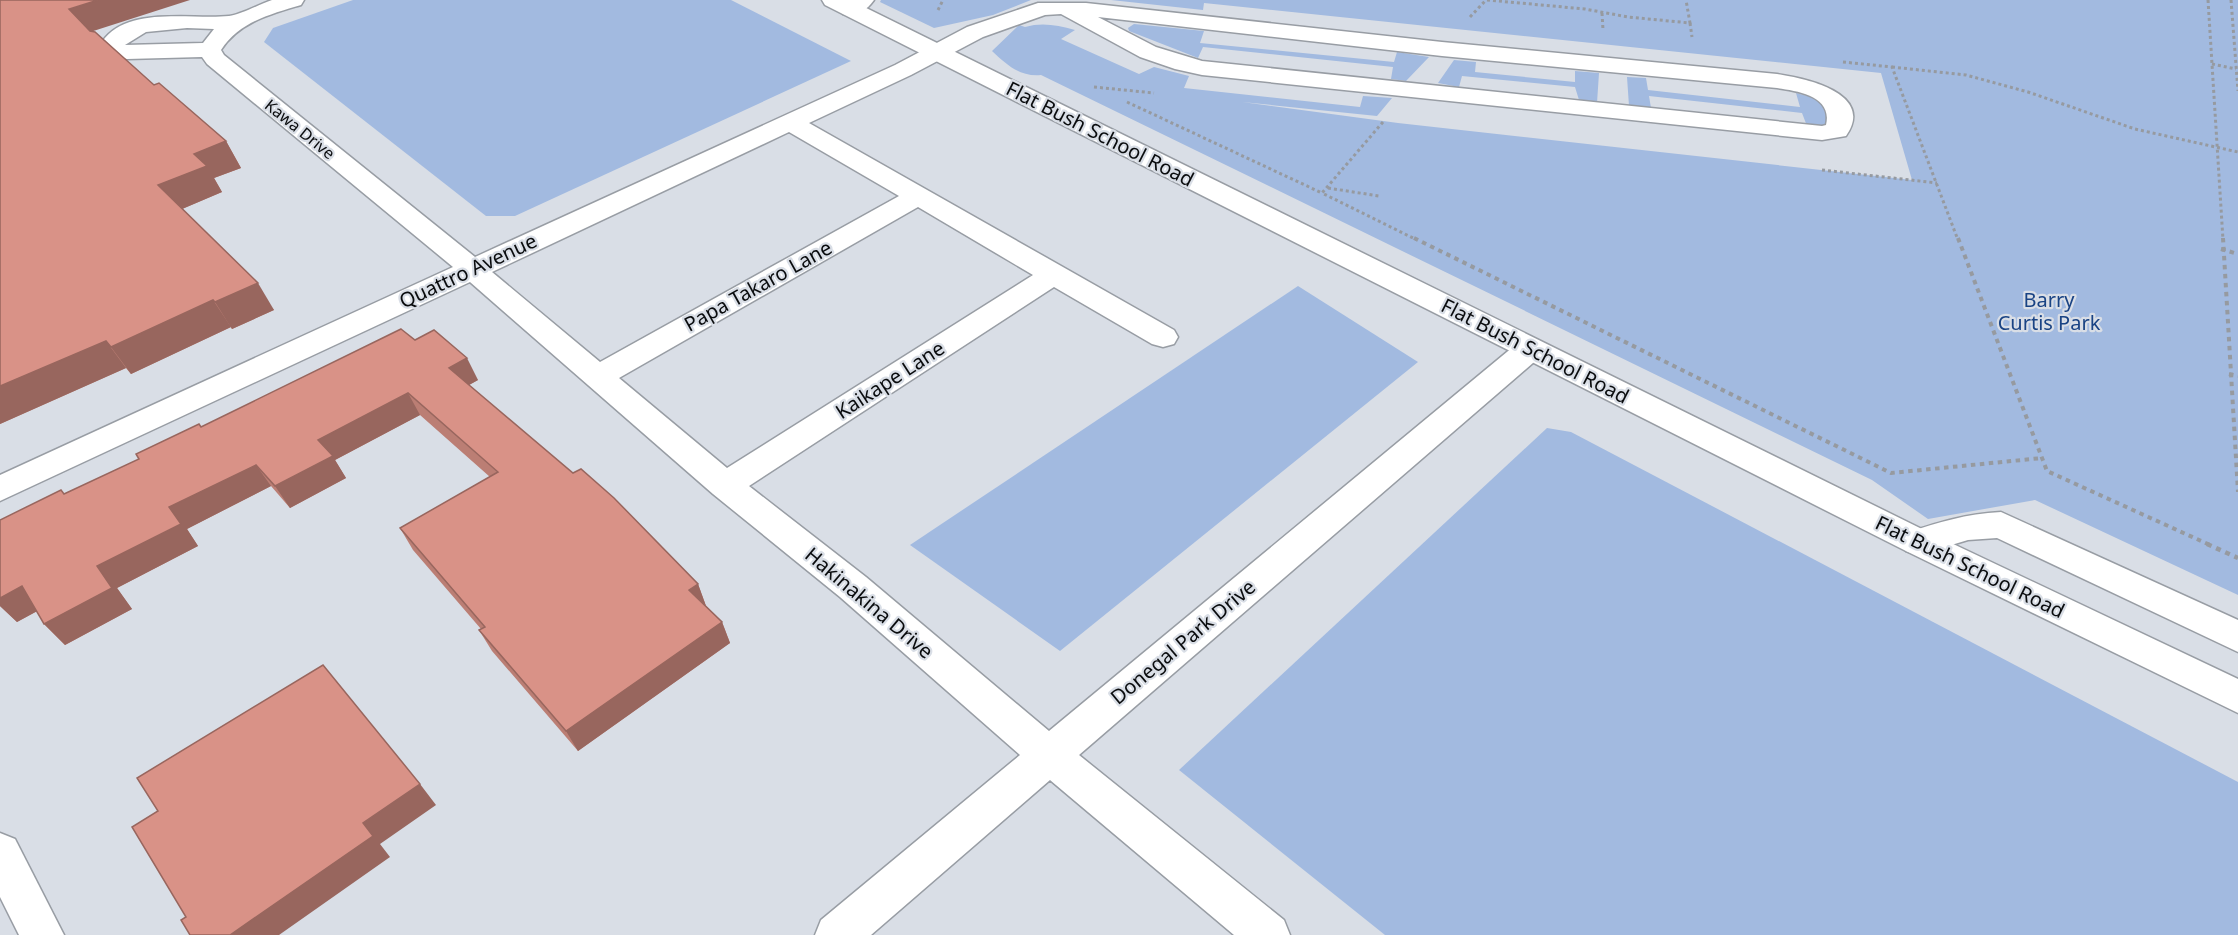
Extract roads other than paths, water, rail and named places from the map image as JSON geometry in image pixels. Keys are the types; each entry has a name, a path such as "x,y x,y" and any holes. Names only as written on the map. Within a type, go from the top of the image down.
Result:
{"street":[{"path":"235,23 157,24 120,35 113,42 114,49 127,52 210,50 218,35 235,23 293,0"},
{"name":"Flat Bush School Road","path":"849,3 937,53 1918,542 2238,698"},
{"name":"Quattro Avenue","path":"0,489 937,53 975,32 1038,9 1066,8 1803,85 1823,93 1836,103 1841,120 1837,130 1822,133 1177,64 1153,56 1066,8"},
{"name":"Kawa Drive","path":"210,50 215,59 472,269"},
{"path":"789,122 1163,337"},
{"name":"Papa Takaro Lane","path":"598,376 918,196"},
{"name":"Hakinakina Drive","path":"472,269 725,485 853,587 1049,756 1088,785 1268,935"},
{"name":"Kaikape Lane","path":"725,485 1054,274"},
{"name":"Donegal Park Drive","path":"837,935 1530,349"},
{"path":"1918,542 1968,527 2001,525 2238,637"},
{"path":"0,853 42,935"}],"park label":[{"name":"Barry Curtis Park","path":"2049,312"}]}
